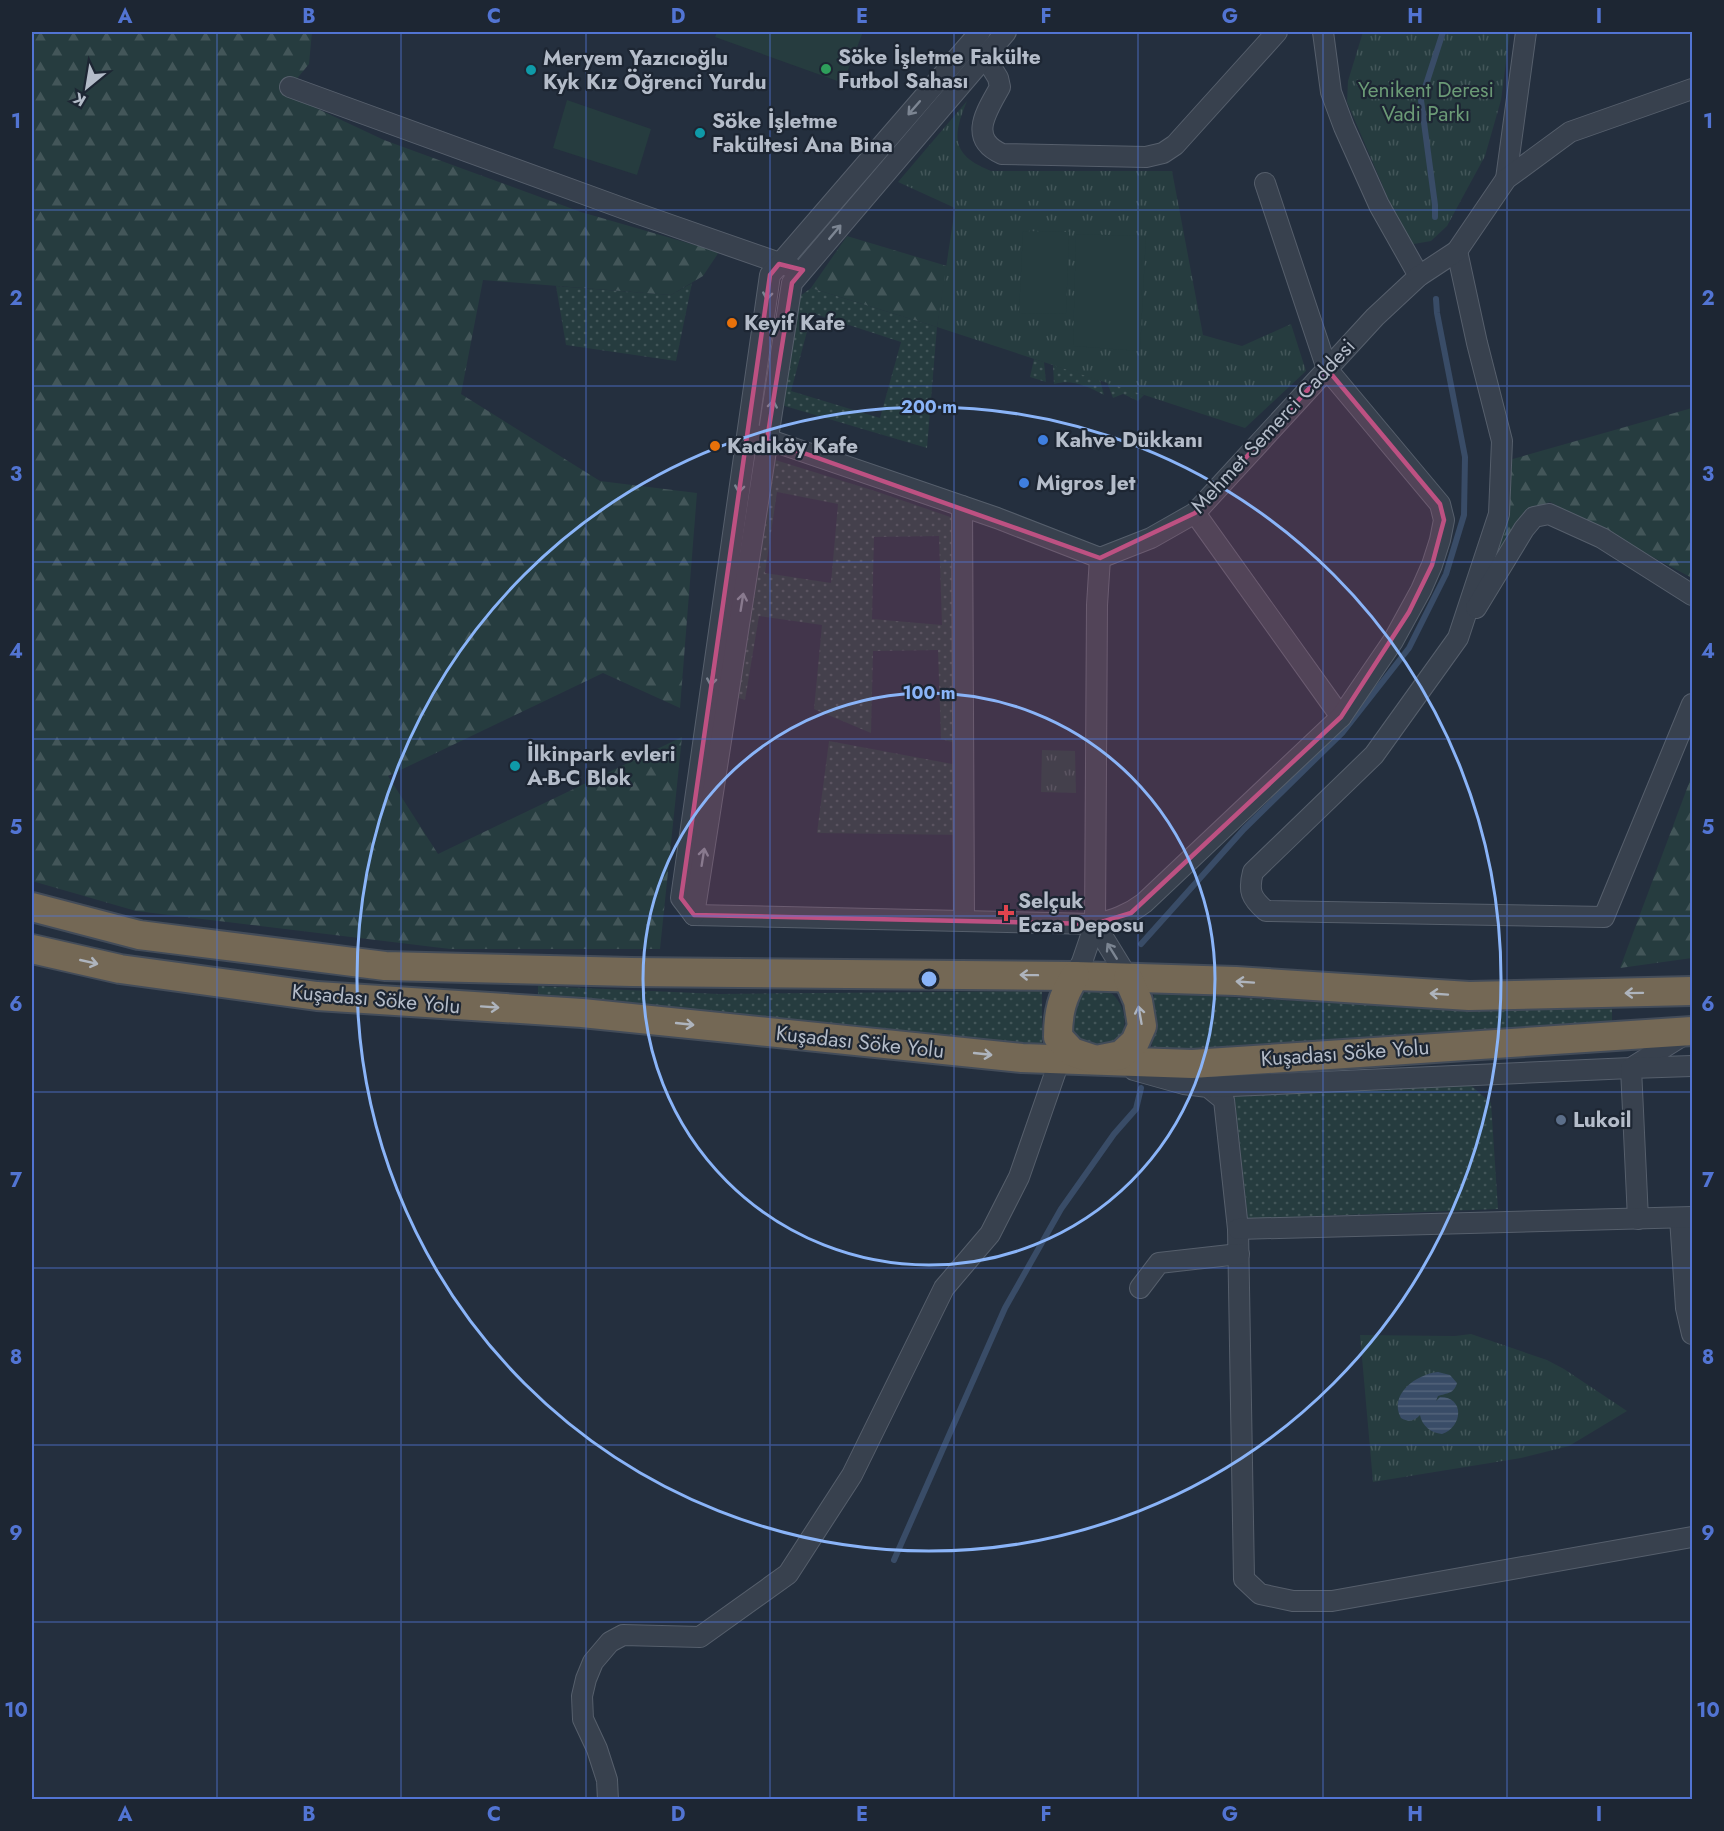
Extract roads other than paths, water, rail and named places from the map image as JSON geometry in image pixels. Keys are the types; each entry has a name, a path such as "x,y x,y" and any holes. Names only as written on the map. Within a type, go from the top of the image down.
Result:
{"highway":[{"name":"Kuşadası Söke Yolu","path":"32,906 139,935 385,966 620,972 1076,976 1236,981 1469,996 1692,991"},
{"name":"Kuşadası Söke Yolu","path":"32,949 120,969 317,996 582,1013 1022,1058 1059,1048 1096,1060 1192,1064 1692,1031"},
{"path":"1059,1048 1058,1015 1063,998 1076,976"},
{"path":"1096,1060 1121,1055 1135,1042 1142,1026 1138,1002 1128,978"}],"street":[{"path":"694,915 681,898 770,275 980,32"},
{"path":"694,915 792,283 1006,32"},
{"path":"985,57 998,78 1000,87 986,113 982,128 986,141 996,151 1002,154 1146,158 1163,153 1175,144 1277,32"},
{"path":"1323,32 1331,92 1344,127 1379,205 1419,276"},
{"path":"1506,179 1526,32"},
{"path":"290,87 779,264 803,270"},
{"name":"Mehmet Semerci Caddesi","path":"1100,558 1151,538 1195,513 1375,317 1419,276 1457,250 1506,179 1570,132 1692,89"},
{"path":"694,915 1095,924 1119,919 1144,903 1341,717 1379,663 1409,612 1432,565 1444,520 1440,504 1327,369 1265,183"},
{"path":"1457,250 1477,343 1502,441 1499,514 1458,638"},
{"path":"748,432 962,506 1100,558 1097,605 1095,924 1076,976"},
{"path":"962,506 964,921"},
{"path":"1195,513 1341,717"},
{"path":"1692,595 1602,538 1550,514 1534,518 1524,529 1458,638 1374,755 1254,872 1250,886 1254,902 1266,911 1604,916 1692,704"},
{"path":"1095,924 1128,978"},
{"path":"1631,1068 1692,1031"},
{"path":"608,1800 607,1780 597,1749 583,1719 582,1696 593,1662 610,1642 624,1635 699,1638 788,1574 852,1474 944,1288 990,1234 1019,1177 1059,1048"},
{"path":"1420,1048 1471,1075"},
{"path":"1096,1060 1184,1084 1208,1087 1692,1066"},
{"path":"1631,1068 1638,1219"},
{"path":"1208,1087 1224,1100 1238,1229 1244,1579 1260,1594 1293,1601 1332,1601 1692,1537"},
{"path":"1238,1229 1686,1217 1686,1308 1692,1334"},
{"path":"1140,1288 1160,1263 1239,1254"}],"water":[{"path":"1438,1372 1450,1375 1457,1383 1452,1391 1438,1396 1436,1401 1440,1397 1448,1398 1457,1407 1457,1419 1454,1425 1442,1434 1428,1428 1420,1415 1411,1421 1401,1418 1398,1409 1401,1393 1407,1387 1422,1377"}],"waterway":[{"path":"1435,217 1421,100 1443,32"},
{"path":"1141,944 1244,829 1343,732 1409,648 1446,574 1464,515 1465,457 1436,299"},
{"path":"894,1560 1005,1308 1061,1209 1114,1134 1136,1109 1141,1088"}],"place":[{"name":"Söke İşletme Fakülte Futbol Sahası","path":"826,69"},
{"name":"Meryem Yazıcıoğlu Kyk Kız Öğrenci Yurdu","path":"531,70"},
{"name":"Söke İşletme Fakültesi Ana Bina","path":"700,133"},
{"name":"Keyif Kafe","path":"732,323"},
{"name":"Kahve Dükkanı","path":"1043,440"},
{"name":"Kadıköy Kafe","path":"715,446"},
{"name":"Migros Jet","path":"1024,483"},
{"name":"İlkinpark evleri A-B-C Blok","path":"515,766"},
{"name":"Selçuk Ecza Deposu","path":"1006,913"},
{"name":"Lukoil","path":"1561,1120"}],"park label":[{"name":"Yenikent Deresi Vadi Parkı","path":"1426,102"}]}
